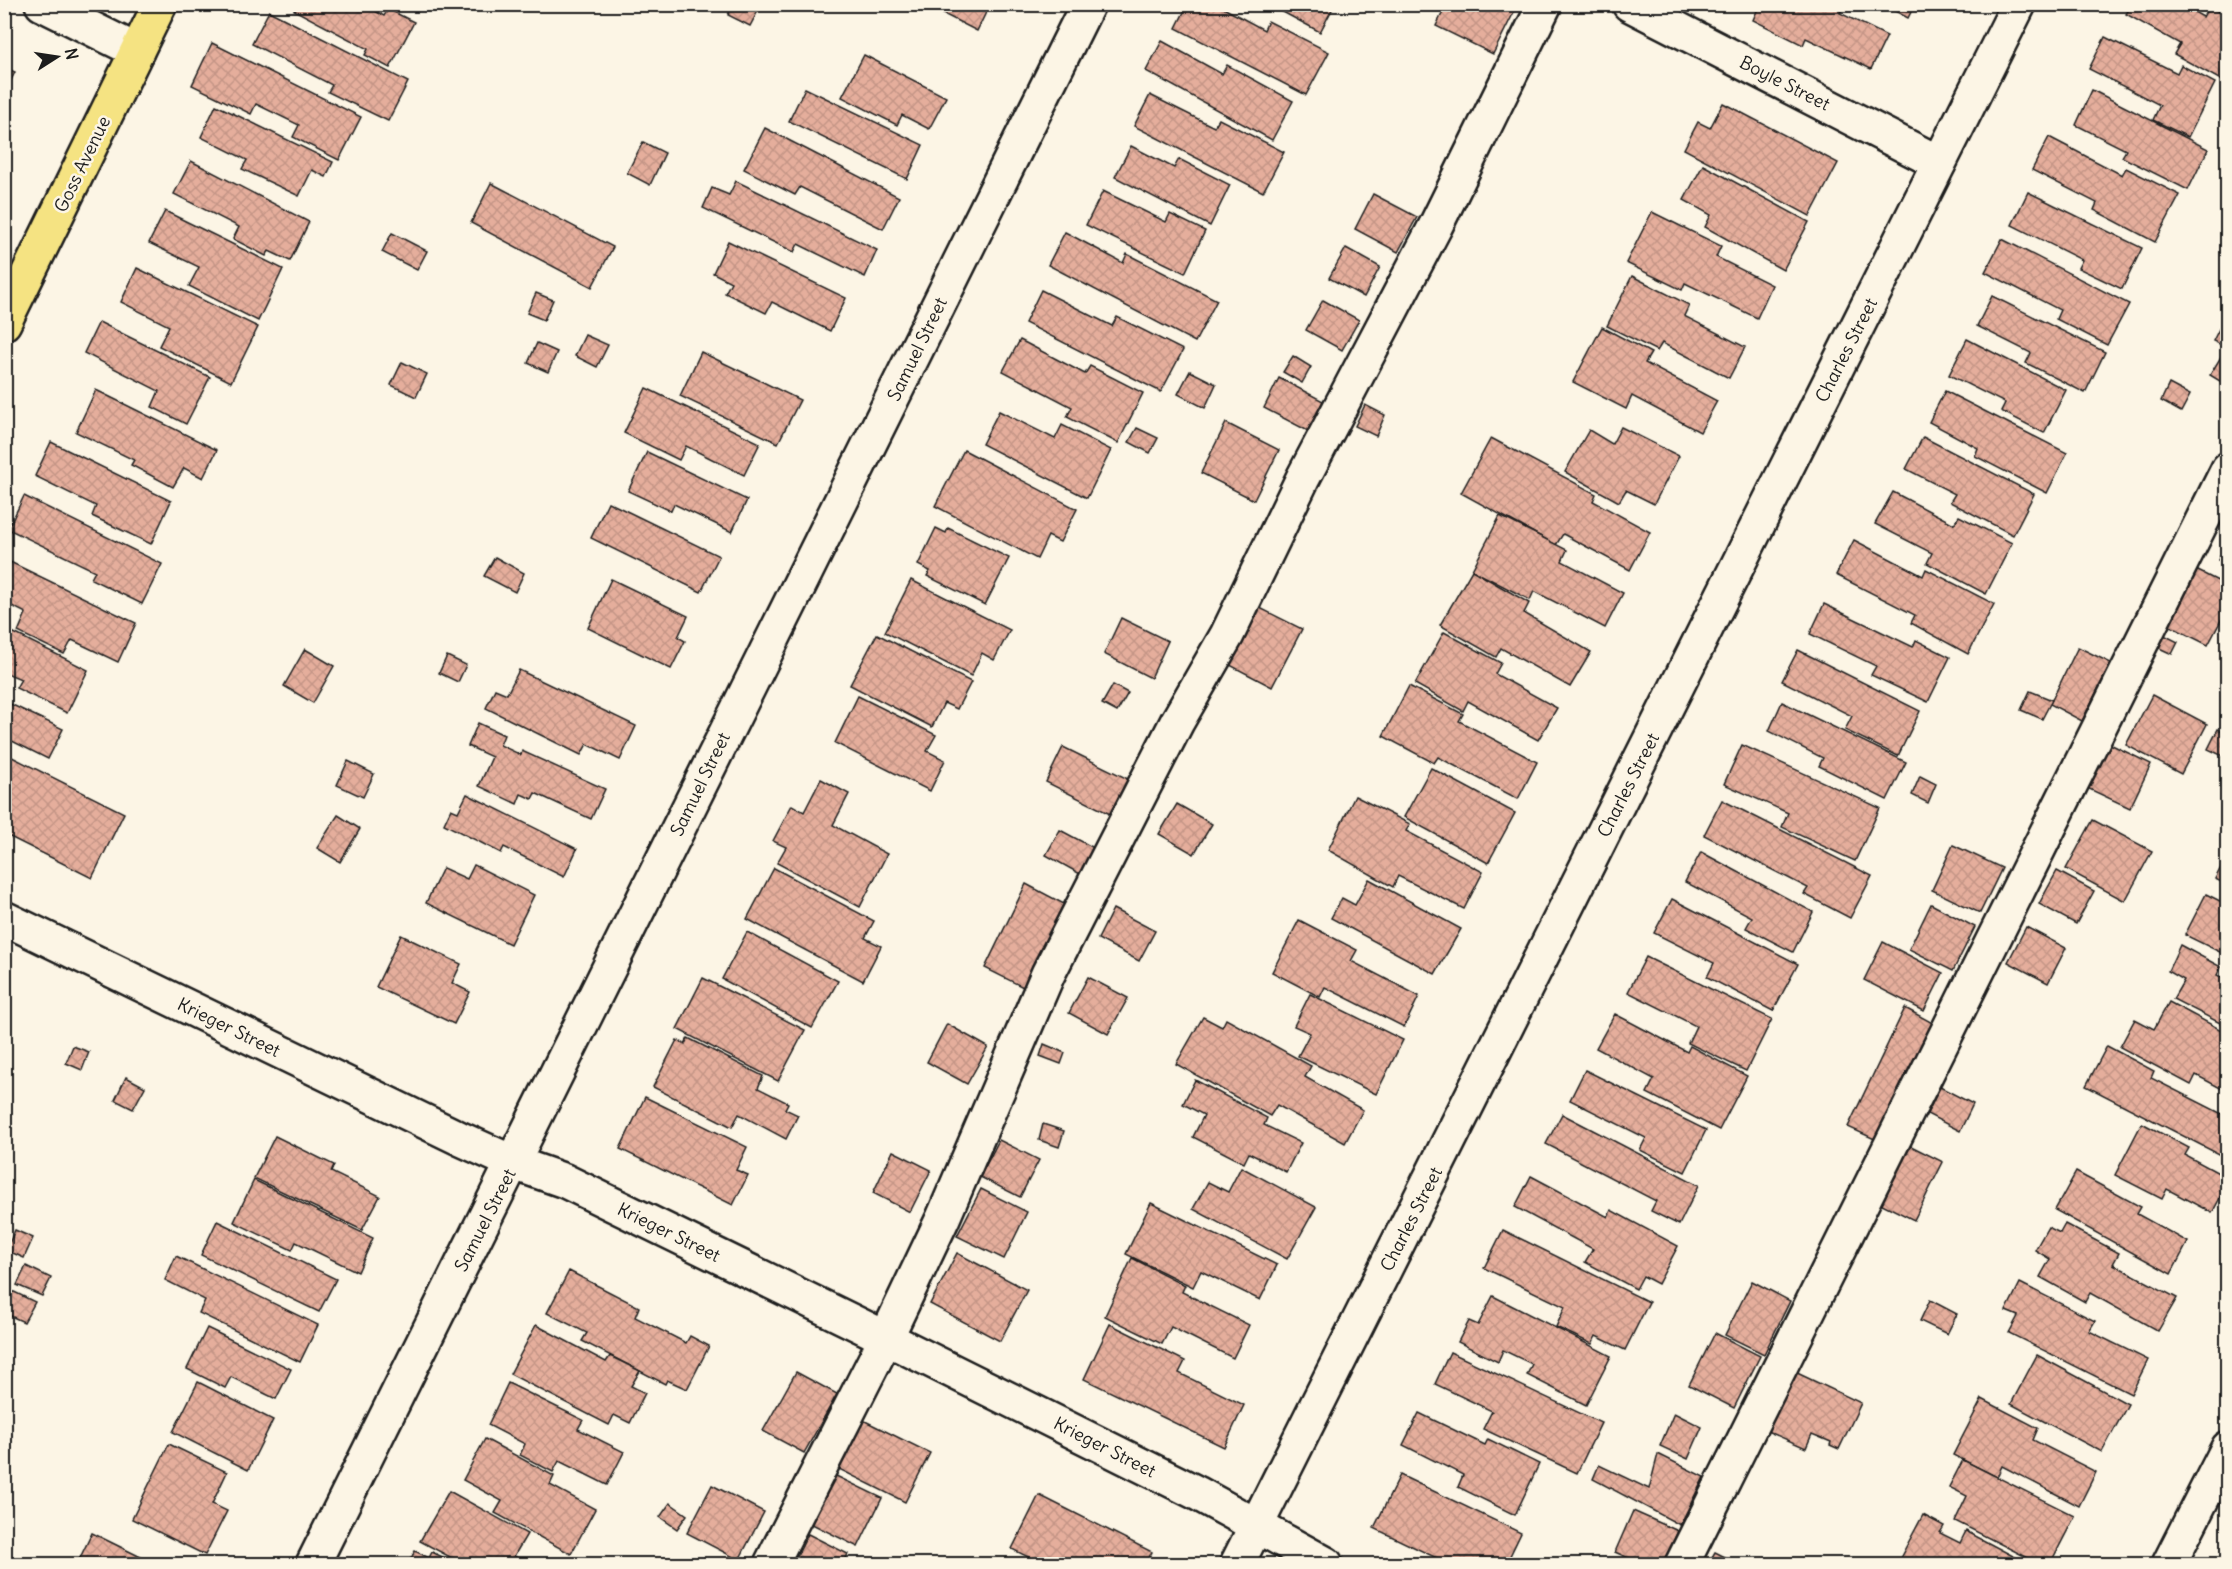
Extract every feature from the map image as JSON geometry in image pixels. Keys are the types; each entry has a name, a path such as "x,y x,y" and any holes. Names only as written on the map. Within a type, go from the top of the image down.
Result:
{"main road":[{"name":"Goss Avenue","path":"4,323 160,4"}],"street":[{"path":"42,4 137,51"},
{"name":"Samuel Street","path":"313,1564 1088,4"},
{"path":"771,1564 886,1338 943,1218 1048,974 1177,722 1227,635 1303,478 1435,227 1545,4"},
{"name":"Boyle Street","path":"1629,4 1939,163"},
{"name":"Charles Street","path":"1237,1564 2019,4"},
{"path":"1682,1564 2228,469"},
{"name":"Krieger Street","path":"4,918 450,1134 514,1163 565,1181 1197,1493 1326,1564"},
{"path":"2169,1564 2228,1448"}],"building":[{"path":"297,4 362,4 384,16 388,9 414,22 390,68 365,55 368,49 294,10"},
{"path":"733,4 750,4 759,9 750,26 728,15"},
{"path":"924,4 990,4 977,31"},
{"path":"1188,4 1216,4 1264,30 1268,21 1329,52 1306,95 1176,28"},
{"path":"1268,4 1335,4 1320,32"},
{"path":"1447,4 1518,4 1493,54 1436,26"},
{"path":"1760,4 1845,4 1840,13 1887,36 1871,69 1806,38 1803,45 1753,20"},
{"path":"1882,4 1915,4 1908,18"},
{"path":"2132,4 2180,4 2203,17 2209,6 2228,17 2228,84 2174,54 2180,44 2126,14"},
{"path":"269,11 408,82 388,121 328,92 332,85 252,44"},
{"path":"2105,37 2177,73 2181,65 2215,83 2188,137 2153,120 2160,105 2089,69"},
{"path":"1162,41 1222,74 1227,65 1293,101 1272,140 1146,71"},
{"path":"212,43 361,117 339,160 293,137 299,125 256,104 251,114 192,85"},
{"path":"864,55 946,97 929,129 902,115 897,125 842,97"},
{"path":"4,67 15,72 4,94"},
{"path":"805,88 923,145 907,179 789,121"},
{"path":"2092,90 2208,149 2188,190 2122,157 2126,150 2076,125"},
{"path":"1150,95 1214,127 1219,119 1284,152 1263,192 1134,126"},
{"path":"1723,103 1838,163 1810,216 1684,149 1698,122 1710,128"},
{"path":"216,105 333,162 326,177 312,170 299,196 242,169 247,160 201,137"},
{"path":"765,128 899,197 883,229 800,187 795,195 744,169"},
{"path":"2049,137 2122,175 2126,168 2180,195 2155,242 2094,210 2097,203 2032,170"},
{"path":"643,142 665,153 650,185 627,173"},
{"path":"1131,146 1174,168 1179,159 1230,185 1210,226 1115,177"},
{"path":"191,161 309,222 290,261 269,251 266,256 233,239 239,227 174,194"},
{"path":"1703,165 1809,222 1783,270 1705,227 1711,215 1684,200"},
{"path":"736,181 877,250 865,277 798,244 794,252 703,208 712,188 729,195"},
{"path":"491,183 613,247 592,287 471,223"},
{"path":"1103,191 1166,222 1170,214 1205,231 1185,273 1086,225"},
{"path":"2028,192 2142,248 2122,289 2078,268 2082,260 2012,225"},
{"path":"1373,194 1417,217 1398,252 1355,229"},
{"path":"165,211 283,269 258,321 189,286 199,267 149,243"},
{"path":"1652,212 1721,246 1716,257 1772,285 1757,318 1685,283 1682,290 1626,263"},
{"path":"1065,232 1123,263 1127,254 1217,300 1195,342 1048,265"},
{"path":"392,233 427,251 417,270 382,252"},
{"path":"2002,239 2129,304 2107,345 2056,319 2060,310 1985,272"},
{"path":"728,241 846,298 830,331 772,302 766,313 725,293 731,282 713,273"},
{"path":"1346,248 1380,267 1364,297 1329,278"},
{"path":"137,268 258,327 231,382 159,346 169,326 121,302"},
{"path":"1632,276 1689,305 1684,316 1745,347 1729,378 1662,343 1657,351 1607,326"},
{"path":"1041,290 1112,326 1117,317 1183,350 1161,392 1025,323"},
{"path":"536,293 553,300 544,320 527,313"},
{"path":"1992,296 2105,352 2085,393 2026,363 2031,353 1977,326"},
{"path":"1323,300 1359,320 1342,350 1306,330"},
{"path":"2228,315 2228,348 2213,341"},
{"path":"99,322 210,377 186,424 152,407 159,391 84,353"},
{"path":"1602,327 1651,353 1645,363 1717,401 1700,432 1632,396 1626,409 1573,382"},
{"path":"585,335 608,345 597,367 575,356"},
{"path":"1967,339 2066,390 2044,433 2001,411 2005,403 1949,375"},
{"path":"1020,340 1085,374 1090,366 1143,393 1118,443 1067,417 1072,407 1003,371"},
{"path":"537,343 557,352 548,372 528,363"},
{"path":"701,352 800,400 778,443 680,396"},
{"path":"2222,355 2228,359 2228,386 2210,375"},
{"path":"1293,356 1311,367 1302,383 1283,372"},
{"path":"402,362 427,374 416,397 391,385"},
{"path":"1190,371 1216,384 1205,408 1178,394"},
{"path":"1279,378 1323,401 1308,431 1264,408"},
{"path":"2169,384 2190,395 2181,412 2161,401"},
{"path":"646,388 760,443 744,475 686,446 679,460 624,433"},
{"path":"96,390 217,450 203,478 184,468 173,487 131,465 134,460 76,432"},
{"path":"1945,391 2067,453 2047,493 1975,456 1978,448 1929,422"},
{"path":"1365,405 1385,415 1376,436 1355,426"},
{"path":"999,411 1055,439 1062,425 1111,450 1087,498 982,444"},
{"path":"1226,423 1279,450 1254,500 1201,473"},
{"path":"1621,427 1679,456 1654,504 1626,490 1619,502 1565,472 1589,430 1612,444"},
{"path":"1137,428 1158,438 1150,453 1129,442"},
{"path":"1923,437 2034,494 2013,535 1950,502 1955,494 1906,469"},
{"path":"1491,438 1596,494 1593,501 1650,532 1630,570 1563,534 1556,545 1461,493"},
{"path":"51,442 171,501 151,544 92,516 96,506 35,476"},
{"path":"964,450 1077,509 1060,542 1048,536 1037,559 935,506"},
{"path":"647,452 747,500 732,532 674,504 671,511 628,491"},
{"path":"1893,492 1954,524 1959,516 2012,543 1986,594 1927,563 1932,553 1875,524"},
{"path":"24,496 162,564 142,604 91,579 95,571 8,529"},
{"path":"608,502 719,556 701,592 591,538"},
{"path":"1500,516 1567,550 1562,561 1623,593 1605,628 1534,591 1530,600 1472,570"},
{"path":"936,528 946,533 948,528 1009,558 985,605 927,576 930,571 918,565"},
{"path":"1854,540 1923,576 1926,569 1994,604 1968,654 1911,623 1915,615 1836,575"},
{"path":"2228,541 2228,565 2218,560"},
{"path":"495,557 524,573 515,592 484,576"},
{"path":"4,559 136,623 118,662 72,640 64,654 18,632 26,613 4,602"},
{"path":"2190,567 2228,586 2228,607 2208,645 2162,622"},
{"path":"1472,570 1529,603 1524,613 1591,652 1570,687 1501,648 1496,657 1440,625"},
{"path":"611,579 688,616 678,637 685,641 671,669 588,628"},
{"path":"911,580 1010,630 994,660 982,653 971,676 885,632"},
{"path":"1824,604 1913,647 1916,640 1950,657 1928,702 1871,675 1876,666 1810,634"},
{"path":"1258,607 1302,629 1272,687 1228,664"},
{"path":"1121,618 1168,641 1151,678 1104,654"},
{"path":"4,628 88,670 67,713 16,688 21,679 4,672"},
{"path":"1444,632 1501,663 1495,674 1557,708 1538,740 1468,701 1463,711 1415,684"},
{"path":"2160,633 2178,642 2172,654 2155,646"},
{"path":"877,634 971,682 957,709 944,703 932,727 850,685"},
{"path":"2078,647 2111,663 2082,721 2050,704"},
{"path":"305,649 334,666 313,703 284,686"},
{"path":"1798,650 1920,711 1898,756 1845,730 1852,716 1782,681"},
{"path":"447,656 466,665 458,682 439,673"},
{"path":"519,670 636,726 620,760 587,744 581,755 486,708 495,689 507,694"},
{"path":"1113,685 1128,693 1117,712 1102,704"},
{"path":"1409,686 1463,714 1459,721 1537,762 1518,799 1438,757 1434,763 1383,736"},
{"path":"2030,691 2052,700 2042,719 2021,710"},
{"path":"2152,695 2207,724 2181,774 2126,745"},
{"path":"858,696 936,735 927,751 945,760 930,791 835,743"},
{"path":"4,701 63,729 48,759 4,737"},
{"path":"1782,702 1906,762 1887,800 1819,766 1823,758 1769,731"},
{"path":"478,723 504,735 500,745 521,755 522,751 605,789 591,819 535,793 532,799 521,794 517,804 479,786 492,757 468,746"},
{"path":"2218,729 2228,734 2228,747 2223,756 2208,749"},
{"path":"2108,743 2151,764 2130,808 2087,788"},
{"path":"1742,745 1880,808 1855,861 1782,827 1788,813 1724,784"},
{"path":"1063,747 1130,780 1112,815 1046,782"},
{"path":"4,753 124,813 92,878 4,834"},
{"path":"348,761 374,774 363,797 337,785"},
{"path":"1431,768 1515,813 1488,863 1404,817"},
{"path":"1920,776 1936,784 1928,803 1912,795"},
{"path":"821,779 849,794 833,825 887,854 860,907 777,863 786,847 773,841 792,805 804,812"},
{"path":"467,794 577,849 564,877 504,847 501,853 444,824 451,809 458,812"},
{"path":"1355,796 1410,824 1406,831 1483,872 1464,909 1398,876 1393,887 1328,850"},
{"path":"1722,800 1872,876 1850,918 1804,894 1808,888 1704,835"},
{"path":"1177,804 1212,824 1194,854 1159,834"},
{"path":"338,815 360,829 340,862 317,848"},
{"path":"2093,820 2152,851 2125,901 2066,869"},
{"path":"1060,830 1094,848 1080,874 1046,855"},
{"path":"1953,845 2002,868 1980,913 1932,890"},
{"path":"1701,852 1813,912 1793,952 1746,928 1752,917 1685,882"},
{"path":"2228,854 2228,885 2215,879"},
{"path":"474,865 534,895 510,944 426,903 443,868 467,879"},
{"path":"774,868 874,921 865,938 881,946 863,981 747,919"},
{"path":"2057,871 2094,891 2076,924 2039,904"},
{"path":"1369,879 1461,929 1435,974 1331,918 1342,898 1355,905"},
{"path":"1026,884 1066,905 1025,988 985,968"},
{"path":"2206,894 2228,905 2228,956 2185,935"},
{"path":"1672,899 1798,964 1773,1011 1707,977 1714,963 1654,933"},
{"path":"1931,904 1975,927 1953,971 1909,949"},
{"path":"1113,909 1155,931 1139,961 1098,939"},
{"path":"1299,920 1357,950 1351,961 1419,996 1404,1027 1325,987 1320,997 1272,972"},
{"path":"2026,927 2066,948 2048,983 2008,962"},
{"path":"747,932 838,981 812,1028 722,979"},
{"path":"401,935 461,964 452,983 470,992 454,1024 376,987"},
{"path":"1883,942 1943,973 1924,1011 1864,980"},
{"path":"2180,945 2221,967 2217,975 2228,981 2228,1027 2173,999 2184,980 2168,971"},
{"path":"1646,957 1772,1019 1746,1071 1688,1043 1696,1026 1628,992"},
{"path":"1088,977 1128,998 1108,1034 1069,1013"},
{"path":"703,978 805,1030 778,1081 677,1029"},
{"path":"1310,994 1403,1040 1376,1094 1298,1056 1310,1033 1294,1026"},
{"path":"2169,1002 2227,1033 2221,1044 2228,1048 2228,1092 2196,1075 2191,1085 2120,1047 2135,1019 2154,1029"},
{"path":"1905,1008 1938,1026 1879,1141 1848,1127"},
{"path":"1615,1014 1687,1052 1690,1046 1747,1076 1719,1130 1647,1093 1654,1079 1596,1048"},
{"path":"1203,1017 1222,1027 1226,1019 1311,1066 1305,1077 1363,1110 1345,1143 1277,1105 1270,1116 1176,1064"},
{"path":"947,1024 988,1047 967,1084 927,1062"},
{"path":"688,1038 763,1076 758,1088 788,1103 785,1109 798,1115 786,1139 739,1114 732,1127 653,1087 677,1040 685,1044"},
{"path":"1044,1044 1065,1053 1061,1064 1040,1056"},
{"path":"73,1046 89,1052 82,1070 66,1063"},
{"path":"2107,1046 2154,1071 2151,1078 2228,1117 2228,1159 2086,1086"},
{"path":"1585,1070 1706,1130 1685,1172 1640,1150 1646,1138 1570,1100"},
{"path":"126,1077 145,1087 133,1109 115,1100"},
{"path":"1195,1080 1267,1118 1264,1125 1301,1143 1286,1172 1249,1153 1244,1163 1193,1137 1204,1115 1183,1104"},
{"path":"1940,1087 1973,1104 1960,1131 1927,1114"},
{"path":"645,1097 747,1147 736,1170 748,1175 733,1205 620,1149"},
{"path":"1562,1114 1699,1185 1679,1225 1651,1211 1656,1201 1546,1144"},
{"path":"2142,1123 2189,1148 2185,1155 2228,1178 2228,1183 2212,1213 2167,1189 2162,1199 2115,1175"},
{"path":"1043,1124 1064,1131 1059,1147 1039,1140"},
{"path":"275,1136 334,1165 331,1172 380,1196 362,1230 254,1178"},
{"path":"999,1140 1039,1160 1020,1197 980,1177"},
{"path":"1909,1145 1943,1162 1914,1220 1880,1203"},
{"path":"893,1151 931,1170 910,1212 873,1193"},
{"path":"1241,1167 1316,1207 1287,1259 1193,1209 1208,1182 1228,1192"},
{"path":"2076,1172 2141,1207 2137,1214 2188,1242 2171,1274 2055,1210"},
{"path":"1531,1176 1608,1217 1611,1210 1678,1246 1658,1284 1643,1276 1636,1289 1585,1262 1593,1249 1515,1207"},
{"path":"254,1180 373,1238 358,1272 296,1242 292,1250 234,1222"},
{"path":"981,1189 1027,1212 1004,1259 957,1236"},
{"path":"1151,1203 1277,1265 1260,1300 1201,1271 1193,1287 1126,1254"},
{"path":"217,1221 336,1279 319,1312 201,1255"},
{"path":"2065,1224 2119,1253 2113,1264 2177,1298 2158,1331 2090,1293 2085,1302 2040,1277 2050,1259 2035,1250 2048,1227 2060,1233"},
{"path":"15,1230 33,1238 24,1258 6,1250"},
{"path":"1503,1230 1649,1302 1625,1350 1596,1336 1592,1344 1556,1327 1565,1307 1484,1268"},
{"path":"957,1253 1027,1290 1000,1341 930,1304"},
{"path":"176,1256 318,1325 300,1362 199,1313 205,1300 165,1280"},
{"path":"1132,1258 1185,1285 1182,1292 1249,1325 1233,1358 1171,1327 1162,1344 1105,1316"},
{"path":"26,1266 51,1278 42,1296 17,1285"},
{"path":"569,1271 639,1307 635,1317 686,1343 690,1336 709,1346 687,1389 667,1380 665,1384 582,1341 587,1333 547,1313"},
{"path":"1752,1281 1790,1301 1764,1354 1725,1335"},
{"path":"2020,1283 2095,1321 2089,1331 2148,1360 2131,1394 2009,1333 2018,1316 2006,1311"},
{"path":"8,1289 35,1302 24,1322 4,1313 4,1297"},
{"path":"1493,1296 1611,1356 1586,1405 1527,1375 1532,1364 1503,1350 1498,1362 1458,1342 1469,1321 1478,1325"},
{"path":"1930,1300 1957,1314 1947,1334 1920,1321"},
{"path":"1110,1324 1185,1361 1179,1373 1244,1405 1224,1447 1084,1379"},
{"path":"536,1325 606,1362 610,1356 640,1371 631,1386 645,1393 630,1423 614,1415 609,1425 510,1374"},
{"path":"207,1328 291,1369 276,1399 231,1377 225,1388 187,1369"},
{"path":"1715,1333 1760,1356 1734,1408 1689,1385"},
{"path":"1450,1352 1601,1423 1577,1473 1483,1429 1492,1411 1435,1384"},
{"path":"2037,1355 2128,1404 2102,1452 2011,1404"},
{"path":"796,1372 837,1394 804,1453 763,1431"},
{"path":"1795,1372 1861,1403 1839,1449 1830,1445 1831,1442 1812,1434 1806,1448 1767,1431"},
{"path":"198,1382 273,1420 248,1470 173,1432"},
{"path":"508,1383 583,1420 578,1429 624,1452 607,1485 559,1461 553,1472 520,1455 525,1444 488,1425"},
{"path":"1982,1399 2038,1428 2033,1440 2096,1472 2079,1506 2002,1466 1997,1477 1953,1455"},
{"path":"1419,1413 1485,1445 1488,1439 1539,1464 1515,1515 1458,1487 1463,1475 1403,1445"},
{"path":"1674,1413 1702,1427 1688,1459 1660,1446"},
{"path":"863,1420 930,1453 905,1502 839,1469"},
{"path":"485,1439 554,1476 550,1485 595,1509 571,1554 495,1513 502,1501 463,1480"},
{"path":"169,1444 227,1472 212,1504 227,1511 205,1555 132,1519"},
{"path":"1658,1454 1704,1477 1680,1525 1593,1479 1599,1465 1649,1489"},
{"path":"1963,1460 2075,1516 2050,1564 2040,1564 1955,1521 1967,1496 1949,1487"},
{"path":"834,1475 882,1498 858,1547 810,1523"},
{"path":"1400,1475 1521,1533 1506,1564 1449,1564 1374,1528"},
{"path":"712,1485 764,1512 739,1560 687,1533"},
{"path":"449,1491 527,1534 514,1556 526,1563 463,1564 420,1541"},
{"path":"1039,1495 1152,1552 1145,1564 1076,1564 1064,1558 1061,1564 1042,1564 1012,1549"},
{"path":"670,1503 687,1515 677,1529 660,1517"},
{"path":"1633,1511 1678,1531 1663,1564 1642,1564 1615,1552"},
{"path":"1923,1515 1944,1526 1940,1533 1960,1543 1966,1531 2028,1564 1897,1564"},
{"path":"92,1533 155,1564 77,1564"},
{"path":"808,1534 848,1554 843,1564 793,1564"},
{"path":"415,1551 429,1558 432,1552 457,1564 408,1564"},
{"path":"1715,1552 1739,1564 1708,1564"}]}
